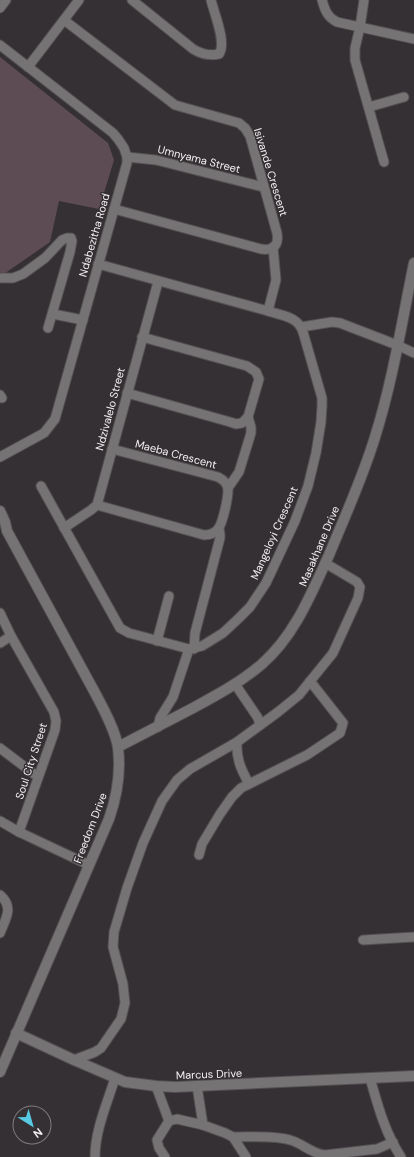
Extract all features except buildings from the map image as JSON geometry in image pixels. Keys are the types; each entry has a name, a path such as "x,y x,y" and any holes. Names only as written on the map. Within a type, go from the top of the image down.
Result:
{"street":[{"path":"0,8 6,0"},
{"path":"28,67 79,0"},
{"path":"132,0 193,49 203,54 216,55 221,51 222,42 211,0"},
{"path":"322,0 326,14 336,22 414,39"},
{"path":"364,0 355,48 355,60 384,162"},
{"name":"Isivande Crescent","path":"64,20 175,105 243,125 250,136 278,238 273,247 276,280 268,311"},
{"path":"0,45 113,134 121,144 127,156"},
{"path":"369,107 404,97"},
{"name":"Umnyama Street","path":"127,156 156,160 264,187"},
{"name":"Ndabezitha Road","path":"0,457 44,433 55,420 126,168 127,156"},
{"path":"114,209 261,249 267,250 273,247"},
{"path":"0,278 13,278 23,274 45,258 62,240 71,238 72,241 70,252 48,328"},
{"name":"Masakhane Drive","path":"118,747 158,727 235,684 263,664 288,635 302,613 325,563 375,439 391,378 414,263"},
{"path":"98,264 158,282 268,311 292,319 298,322 302,327 325,323 340,323 414,353"},
{"name":"Ndzivalelo Street","path":"97,505 158,282"},
{"path":"53,314 83,320"},
{"name":"Mangeloyi Crescent","path":"191,649 202,646 223,633 256,599 277,562 308,486 316,453 321,422 322,398 302,327"},
{"path":"127,393 236,424 243,422 248,417 259,379 255,370 247,366 142,337"},
{"path":"158,727 160,718 173,697 191,649 220,538 218,529 226,505 228,488 237,477 251,433 248,417"},
{"name":"Maeba Crescent","path":"112,449 218,477 225,482 228,488"},
{"path":"41,486 118,626 129,633 191,649"},
{"path":"64,528 97,505 204,535 210,534 218,529"},
{"name":"Freedom Drive","path":"0,511 5,522 3,528 94,691 110,724 118,747 118,779 113,807 0,1072"},
{"path":"74,1060 95,1052 101,1048 120,1019 125,1003 123,984 113,947 114,932 127,888 143,843 162,801 177,780 190,769 237,742 299,695 333,653 358,598 360,587 357,582 325,563"},
{"path":"157,641 169,596"},
{"name":"Soul City Street","path":"0,613 11,636 52,707 56,721 55,730 19,832"},
{"path":"0,643 11,636"},
{"path":"199,855 202,844 229,801 241,788 307,755 340,733 343,723 310,681"},
{"path":"235,684 258,718 260,724"},
{"path":"237,742 236,752 240,768 249,784"},
{"path":"0,748 38,777"},
{"path":"0,821 19,832 89,865"},
{"path":"0,895 7,903 8,907 6,918 0,933"},
{"path":"363,940 414,938"},
{"name":"Marcus Drive","path":"16,1033 125,1082 156,1086 175,1087 414,1076"},
{"path":"95,1157 95,1148 99,1130 115,1078"},
{"path":"370,1078 383,1122 401,1157"},
{"path":"156,1086 169,1121"},
{"path":"197,1086 203,1125"},
{"path":"165,1157 159,1148 158,1140 169,1121 177,1119 203,1125 225,1133 233,1138 246,1157"},
{"path":"233,1138 286,1138 297,1142 321,1156 377,1149 392,1142"}],"shaded area":[{"path":"0,57 108,143 114,160 99,209 59,201 50,242 4,274 0,274"}]}
